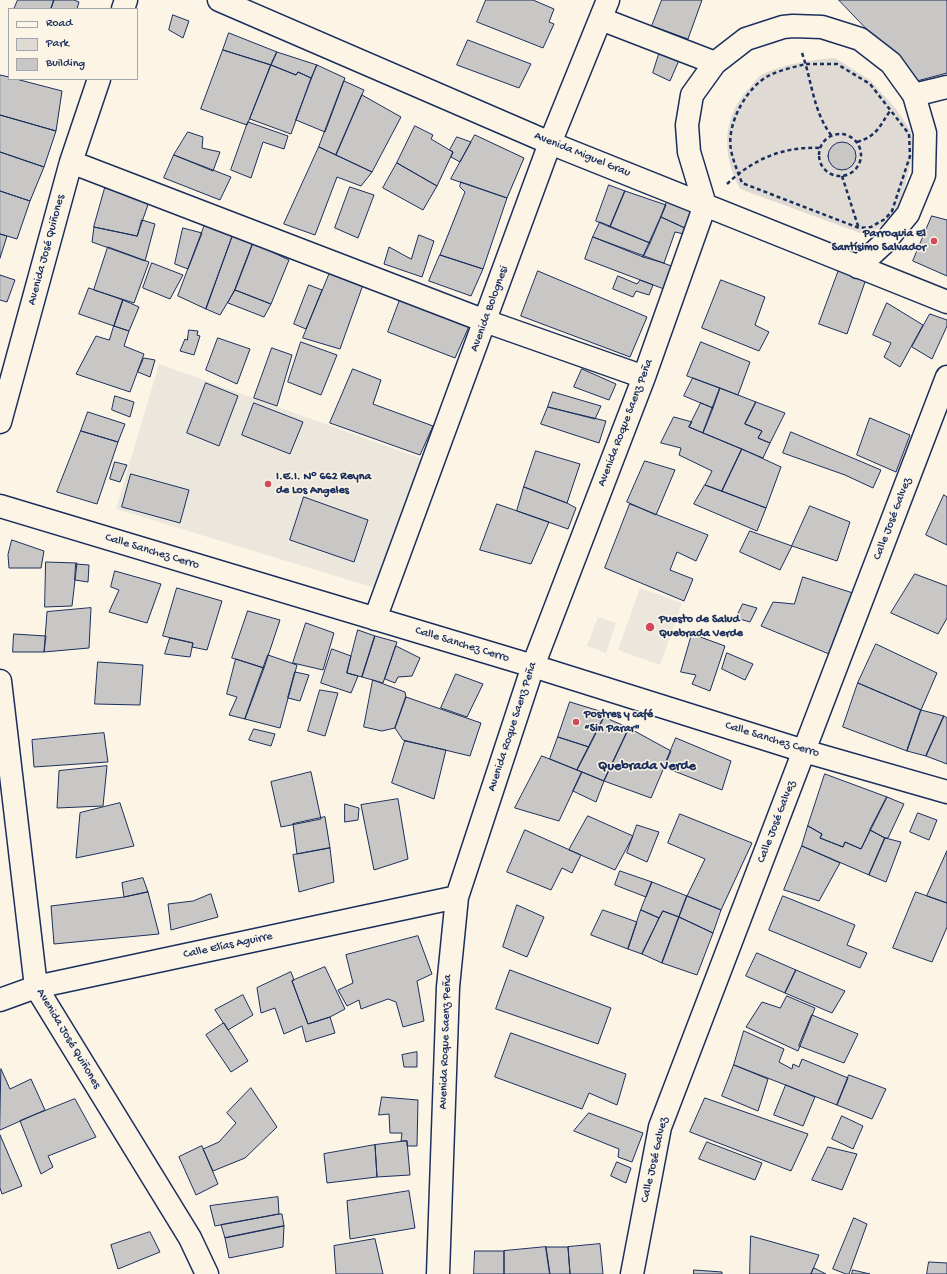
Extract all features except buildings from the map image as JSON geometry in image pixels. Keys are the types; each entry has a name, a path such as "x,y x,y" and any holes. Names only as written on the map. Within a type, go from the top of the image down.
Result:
{"street":[{"name":"Avenida Miguel Grau","path":"219,0 550,142 947,302"},
{"name":"Avenida Bolognesi","path":"375,619 550,142 604,10"},
{"path":"604,10 715,63"},
{"path":"705,205 689,152 687,125 692,95 715,63 746,39 783,27 822,27 860,39 891,63 914,95 925,133 924,175 908,214 884,243 858,267"},
{"name":"Avenida José Quiñones","path":"0,422 71,162 99,80"},
{"path":"914,95 947,87"},
{"path":"71,162 485,321 644,377"},
{"name":"Avenida Roque Saenz Peña","path":"438,1274 448,987 457,897 533,666 644,377 705,205"},
{"name":"Calle José Galvez","path":"632,1274 660,1128 947,377"},
{"name":"Calle Sanchez Cerro","path":"0,506 533,666 804,751 947,792"},
{"name":"Avenida José Quiñones","path":"0,681 36,987 190,1238 207,1274"},
{"name":"Calle Elías Aguirre","path":"0,1000 36,987 457,897"}],"path":[{"path":"793,26 806,64 816,107 822,124 831,135"},
{"path":"806,64 837,64 870,84 891,110 909,134 910,156 892,211 885,219 871,227 859,228 742,182 731,149 731,129 743,104 756,85 770,75 806,64"},
{"path":"857,142 869,139 878,131 891,110 914,95"},
{"path":"845,134 857,142 861,156 860,163 851,174 842,176 831,175 825,171 818,159 820,148 825,139 831,135 845,134"},
{"path":"705,205 739,172 758,160 782,151 820,148"},
{"path":"842,176 859,228 858,267"}],"shaded area":[{"name":"I.E.I. N° 662 Reyna de Los Angeles","path":"159,364 422,459 375,588 116,509"},
{"name":"Puesto de Salud Quebrada Verde","path":"640,588 682,603 660,665 618,650"},
{"path":"598,617 616,623 606,653 587,646"}],"green space":[{"path":"835,58 870,80 897,110 911,131 914,151 901,201 892,218 875,230 863,234 740,189 734,176 727,149 727,136 734,111 741,99 759,76 772,70 790,65"}],"place":[{"name":"Parroquia El Santísimo Salvador","path":"934,241"},
{"name":"I.E.I. N° 662 Reyna de Los Angeles","path":"268,484"},
{"name":"Puesto de Salud Quebrada Verde","path":"650,627"},
{"name":"Postres y café “Sin Parar\"","path":"576,722"}],"district":[{"name":"Quebrada Verde","path":"647,767"}]}
